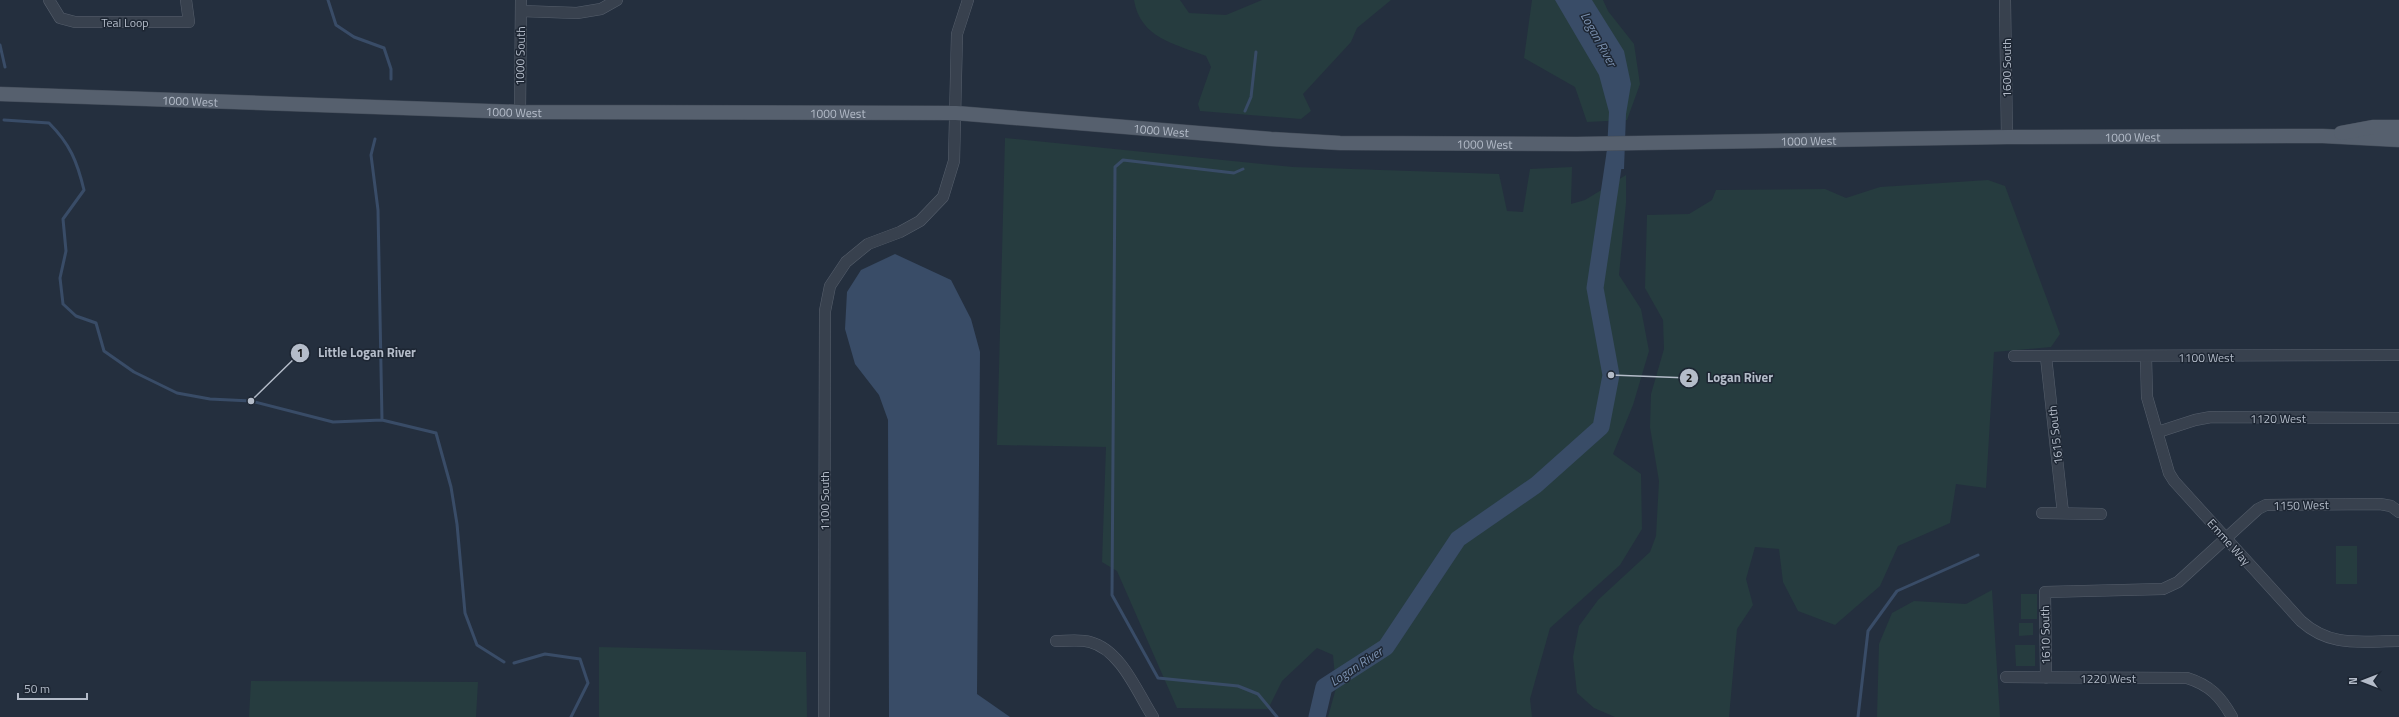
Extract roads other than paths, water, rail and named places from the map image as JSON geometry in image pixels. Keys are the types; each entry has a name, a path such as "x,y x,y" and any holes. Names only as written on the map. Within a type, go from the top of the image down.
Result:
{"main road":[{"name":"1000 West","path":"0,94 520,112 956,113 1278,140 1340,143 1577,144 2007,137 2323,136 2356,139 2399,140"},
{"name":"1000 West","path":"2323,136 2373,127 2399,127"},
{"path":"2356,139 2368,135 2399,135"}],"street":[{"name":"Teal Loop","path":"49,0 60,18 74,22 190,22 186,0"},
{"path":"521,6 577,13 601,10 617,0"},
{"path":"956,113 957,34 968,0"},
{"name":"1600 South","path":"2006,0 2007,137"},
{"name":"1000 South","path":"520,112 521,6"},
{"name":"1100 South","path":"824,717 824,311 830,286 846,262 868,244 900,232 920,221 943,197 954,161 956,113"},
{"name":"1100 West","path":"2014,356 2399,356"},
{"name":"1615 South","path":"2046,357 2063,513"},
{"name":"Emme Way","path":"2146,357 2146,386 2169,473 2174,481 2301,621 2312,631 2328,639 2345,642 2399,641"},
{"name":"1120 West","path":"2158,432 2195,420 2211,418 2399,418"},
{"name":"1150 West","path":"2045,592 2163,589 2178,582 2258,509 2266,505 2380,504 2397,510"},
{"path":"2042,513 2101,514"},
{"name":"1610 South","path":"2045,592 2046,678"},
{"path":"1056,641 1090,642 1104,648 1118,661 1153,717"},
{"name":"1220 West","path":"2006,677 2187,678 2208,686 2223,700 2232,717"}],"water":[{"path":"1555,0 1592,0 1624,51 1631,84 1626,114 1624,169 1606,169 1609,112 1599,75"},
{"path":"895,254 951,280 971,319 980,352 977,694 1010,717 889,717 888,420 879,395 855,364 845,329 847,292 861,270"}],"waterway":[{"path":"328,0 336,25 354,37 384,48 391,69 391,79"},
{"path":"0,45 5,67"},
{"path":"1245,111 1251,97 1256,52"},
{"path":"4,120 49,123 62,138 72,154 79,170 84,190 63,219 66,251 60,278 63,304 76,316 96,323 104,351 134,372 177,393 210,399 251,401 333,422 382,420 436,433 451,487 457,524 465,613 477,645 504,662"},
{"path":"375,139 371,155 378,210 382,420"},
{"name":"Logan River","path":"1317,717 1324,687 1386,647 1458,539 1536,485 1601,427 1611,375 1595,288 1616,147"},
{"path":"1243,169 1234,173 1123,160 1115,167 1112,595 1158,678 1238,686 1258,694 1277,717"},
{"path":"1858,717 1868,631 1897,591 1978,555"},
{"path":"514,663 545,654 580,659 588,683 571,717"}],"place":[{"name":"Logan River","path":"1611,375"},
{"name":"Little Logan River","path":"251,401"}]}
